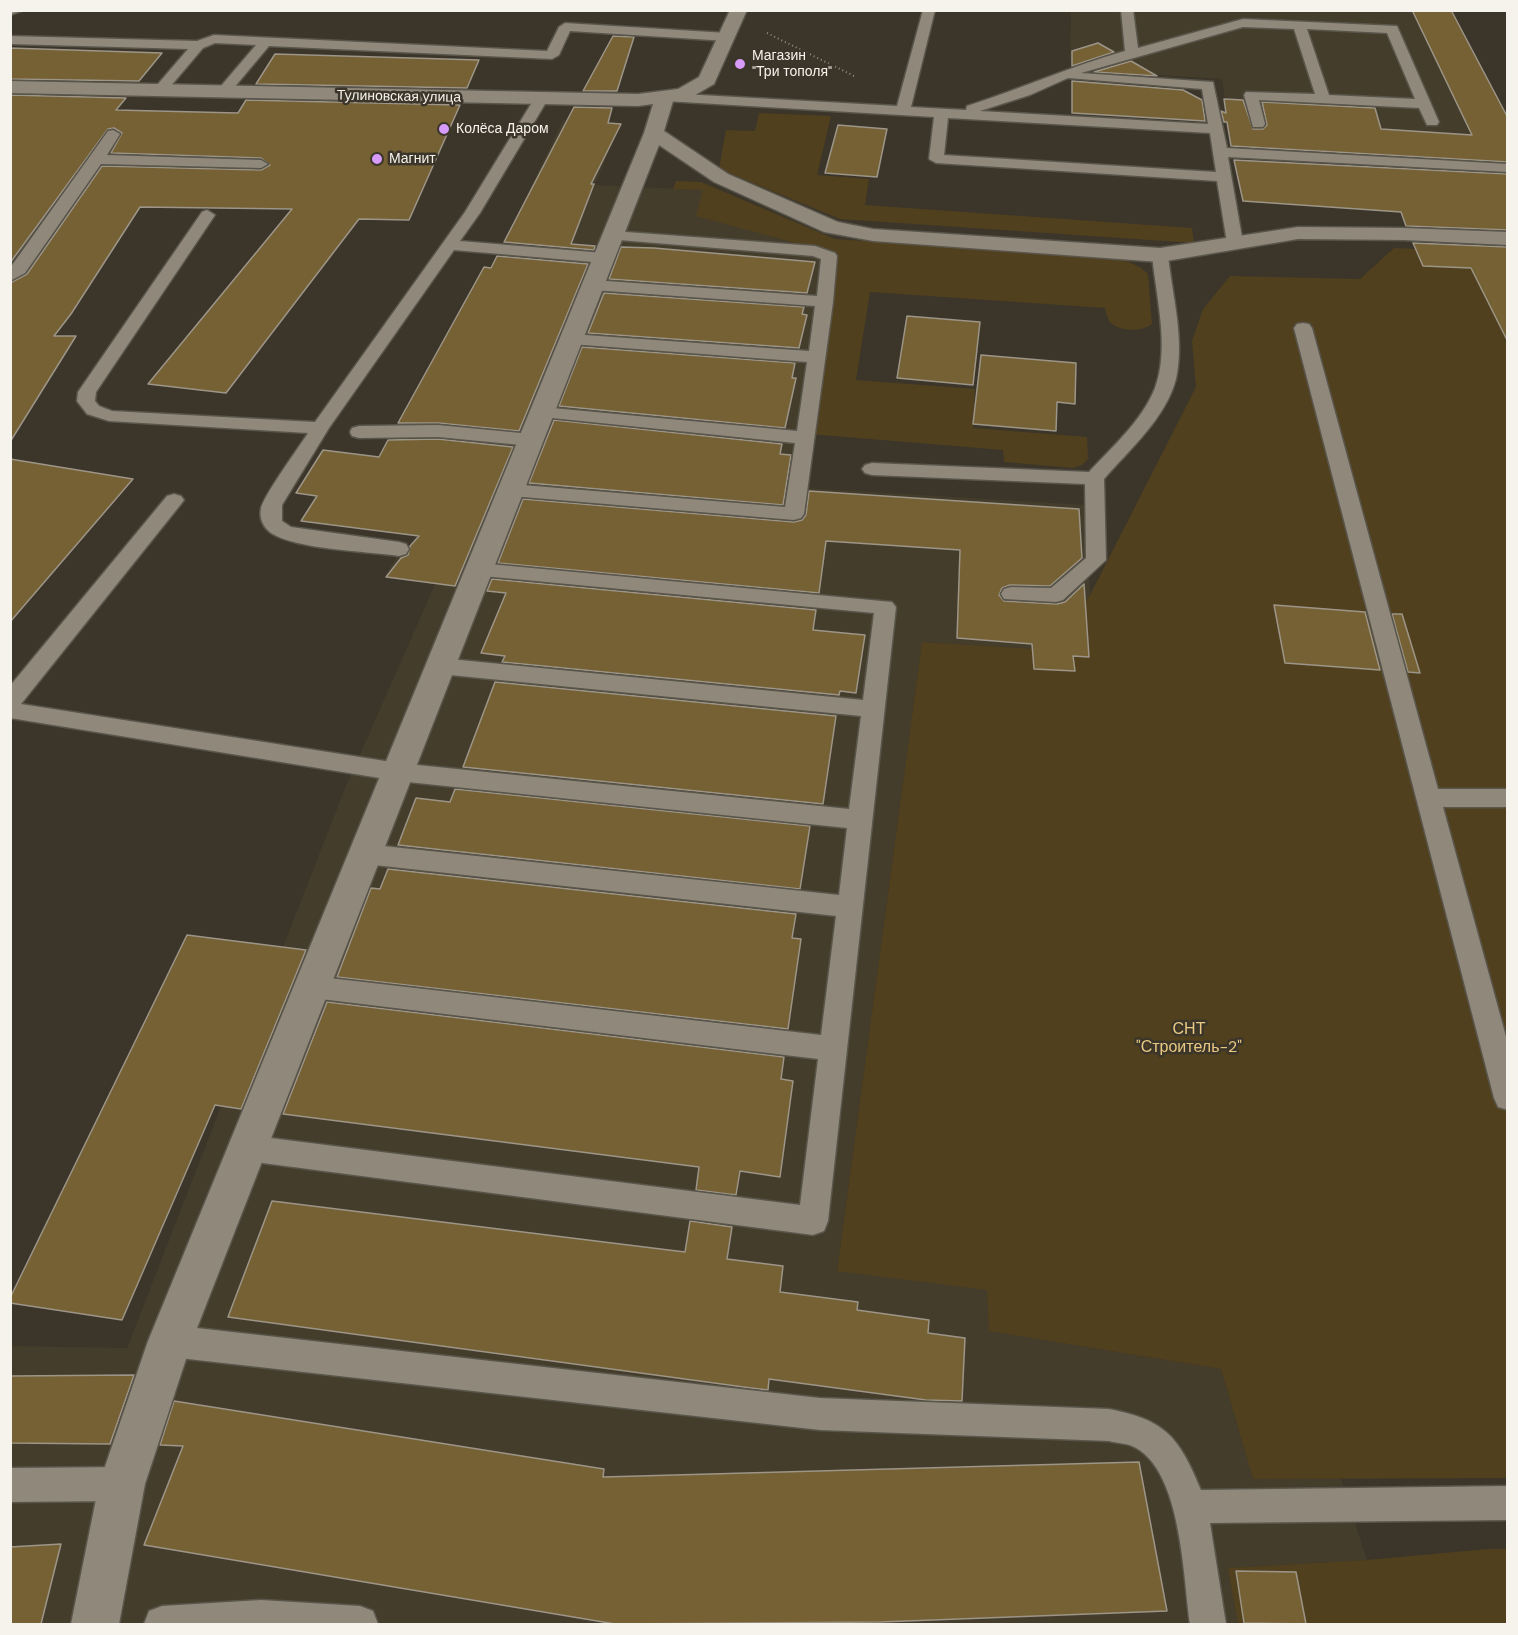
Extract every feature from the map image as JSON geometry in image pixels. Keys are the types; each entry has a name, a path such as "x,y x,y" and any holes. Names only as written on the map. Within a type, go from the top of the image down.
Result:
{"street":[{"name":"Тулиновская улица","path":"10,87 622,101 665,97 683,94 707,80 739,10"},
{"path":"95,1624 122,1484 170,1341 654,133 665,97"},
{"path":"654,133 721,178 832,227 873,235 1160,255 1298,233 1404,234 1508,239"}],"lane":[{"path":"10,11 18,10"},
{"path":"904,106 929,10"},
{"path":"1127,10 1132,52"},
{"path":"958,114 1026,92 1060,75 1132,52 1243,22 1299,25 1390,25 1432,122"},
{"path":"1299,25 1323,99"},
{"path":"10,40 198,45 214,39 552,55 565,27 727,37"},
{"path":"222,93 266,41"},
{"path":"159,91 198,45"},
{"path":"1060,75 1209,85 1235,243"},
{"path":"1258,124 1251,95 1424,104"},
{"path":"665,97 904,106 941,113 1216,129"},
{"path":"399,549 292,534 276,527 271,520 272,505 320,428 472,213 541,99"},
{"path":"941,113 936,159 1224,177"},
{"path":"10,276 19,270 113,134"},
{"path":"1220,152 1508,168"},
{"path":"96,159 261,164"},
{"path":"207,215 87,392 86,401 93,410 109,416 320,428"},
{"path":"450,245 825,253 831,258 794,514 511,490"},
{"path":"1011,594 1056,595 1096,560 1094,478 1151,411 1167,379 1170,360 1160,255"},
{"path":"593,285 825,302"},
{"path":"1303,328 1508,1098"},
{"path":"571,339 817,357"},
{"path":"542,412 806,438"},
{"path":"359,432 438,431 531,440"},
{"path":"872,469 1094,478"},
{"path":"10,702 174,500"},
{"path":"247,1148 813,1221 885,607 479,570"},
{"path":"440,666 873,709"},
{"path":"10,710 398,771 861,820"},
{"path":"1429,798 1508,798"},
{"path":"365,854 850,907"},
{"path":"312,987 834,1048"},
{"path":"170,1341 820,1414 1109,1425 1137,1431 1149,1438 1175,1468 1191,1507 1208,1624"},
{"path":"10,1485 122,1484"},
{"path":"1191,1507 1508,1503"},
{"path":"162,1624 187,1621 311,1617 360,1624"}],"path":[{"path":"759,29 904,106"}],"shaded area":[{"path":"1071,11 1451,11 1507,159 1231,140 1222,79 1095,71 1070,59"},
{"path":"563,120 620,124 595,185 703,190 833,252 803,488 1087,505 1090,595 1054,650 922,642 837,1270 987,1290 990,1331 1221,1369 1253,1479 1341,1479 1367,1560 1229,1568 1238,1624 11,1624 11,1346 127,1348 343,793 435,584 385,577 397,556 407,557 419,536 568,246 541,233 510,231"}],"green space":[{"path":"759,113 831,116 817,175 869,179 865,205 1192,228 1194,243 840,219 719,169 726,130 755,131"},
{"path":"676,181 701,182 835,239 1113,258 1140,267 1148,274 1152,324 1137,330 1119,328 1114,325 1108,319 1105,308 870,292 856,380 975,389 973,428 1087,437 1088,459 1082,465 1073,468 1004,462 1003,450 797,433 833,253 696,216 703,190 673,189"},
{"name":"СНТ \"Строитель-2\"","path":"1394,248 1507,253 1507,1478 1253,1479 1221,1369 989,1331 987,1290 837,1271 922,642 1054,650 1090,595 1196,387 1192,341 1203,309 1230,276 1360,279"},
{"path":"1507,1549 1507,1624 1238,1624 1228,1568 1367,1560"}],"building":[{"path":"1412,10 1451,10 1508,118 1508,162 1231,146 1227,122 1224,122 1221,111 1226,113 1224,99 1243,100 1253,129 1263,129 1267,125 1262,102 1375,108 1381,129 1472,135"},
{"path":"613,36 634,37 617,91 583,91"},
{"path":"1098,43 1114,52 1072,66 1072,51"},
{"path":"10,48 162,53 139,81 10,79"},
{"path":"275,54 479,60 467,88 256,84"},
{"path":"1131,61 1157,76 1094,72"},
{"path":"1072,81 1183,90 1202,100 1205,121 1072,113"},
{"path":"10,95 126,98 116,110 238,113 246,100 460,105 409,220 359,219 226,393 148,384 292,209 140,207 71,314 54,336 76,336 10,442 10,283 27,274 102,166 261,170 270,165 261,158 111,153 122,133 114,128 108,129 10,263"},
{"path":"574,107 612,108 608,123 621,124 591,184 594,184 571,244 595,246 594,250 504,242"},
{"path":"838,125 887,129 877,177 825,173"},
{"path":"1234,160 1508,174 1508,230 1406,226 1401,212 1243,201"},
{"path":"1413,243 1508,247 1508,342 1471,268 1423,266"},
{"path":"621,247 815,262 807,293 609,279"},
{"path":"497,256 588,264 519,431 438,423 398,423 484,267 491,268"},
{"path":"604,293 804,307 802,314 807,315 799,348 588,333"},
{"path":"907,316 980,322 973,385 897,378"},
{"path":"582,347 795,363 792,378 796,378 785,428 559,406"},
{"path":"981,355 1076,363 1075,404 1057,402 1056,431 973,424"},
{"path":"554,420 782,444 780,454 791,455 783,505 529,483"},
{"path":"438,439 513,447 455,586 386,577 401,558 408,555 410,546 419,536 301,521 317,496 296,493 323,450 379,457 388,440"},
{"path":"10,459 133,479 10,622"},
{"path":"809,491 1079,509 1082,558 1050,586 1010,585 1002,588 999,595 1004,601 1057,604 1065,602 1084,584 1089,657 1073,656 1075,671 1034,669 1032,644 957,638 960,550 826,541 819,593 498,563 523,499 794,522 802,520 806,515"},
{"path":"492,579 816,610 813,630 865,635 856,693 840,691 839,695 502,662 505,656 481,653 506,593 487,591"},
{"path":"1274,605 1365,612 1380,670 1285,663"},
{"path":"1392,614 1402,614 1420,673 1408,672"},
{"path":"495,682 836,716 823,804 463,767"},
{"path":"455,789 810,826 800,889 398,845 416,798 450,802"},
{"path":"388,869 796,914 792,938 801,939 788,1029 337,977 371,888 380,889"},
{"path":"187,935 306,950 241,1109 215,1105 122,1320 10,1303 10,1298"},
{"path":"327,1002 784,1057 781,1079 793,1081 780,1177 740,1171 736,1195 696,1190 699,1167 283,1114"},
{"path":"272,1201 685,1252 690,1221 732,1227 727,1259 783,1266 780,1292 858,1302 857,1310 929,1320 928,1333 965,1338 962,1401 926,1400 769,1379 768,1390 228,1317"},
{"path":"134,1375 110,1444 10,1443 10,1376"},
{"path":"174,1401 604,1469 603,1477 1139,1462 1167,1611 881,1622 615,1624 144,1545 183,1446 160,1445"},
{"path":"61,1544 41,1624 10,1624 10,1547"},
{"path":"1236,1571 1296,1572 1306,1624 1244,1623"}],"place":[{"name":"Магазин \"Три тополя\"","path":"740,64"},
{"name":"Колёса Даром","path":"444,129"},
{"name":"Магнит","path":"377,159"}]}
